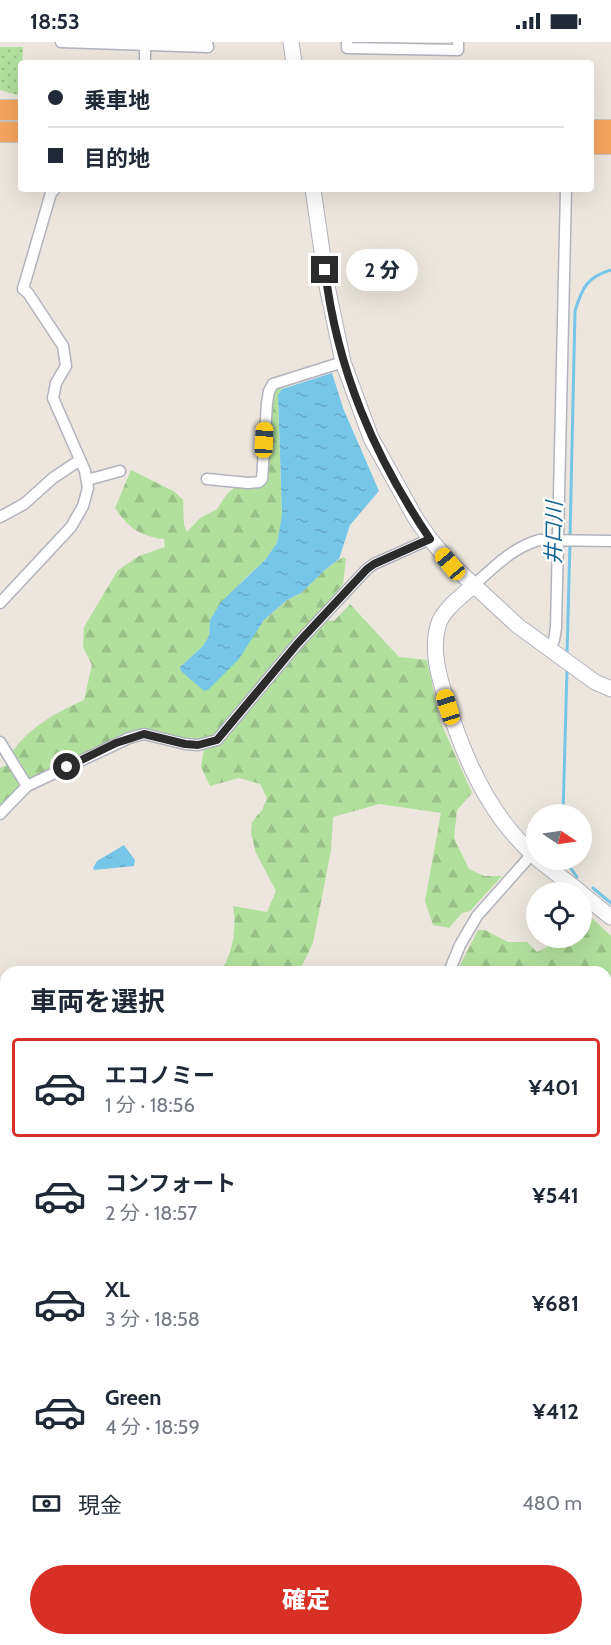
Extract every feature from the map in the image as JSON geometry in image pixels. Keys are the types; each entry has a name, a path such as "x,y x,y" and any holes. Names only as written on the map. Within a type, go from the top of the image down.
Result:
{"highway":[{"path":"0,110 18,111"},
{"path":"594,130 611,130"},
{"path":"0,132 18,132"},
{"path":"594,144 611,144"}],"street":[{"path":"61,42 146,43 208,47 207,42"},
{"path":"291,42 294,60"},
{"path":"347,42 347,48 401,45 458,50 458,42"},
{"path":"145,60 146,43"},
{"path":"0,603 71,527 87,499 85,471 53,398 56,383 66,366 63,346 23,289 52,192"},
{"path":"313,192 327,286 343,362 371,438 388,471 430,539 450,564 518,626 595,682 611,689"},
{"path":"549,649 554,640 556,628 566,192"},
{"path":"207,479 259,482 262,479 267,403 273,384 343,362"},
{"path":"0,517 24,504 53,478 80,460"},
{"path":"87,480 120,471"},
{"path":"0,814 27,786 129,738 144,734 198,745 217,740 298,643 367,569 430,539"},
{"path":"526,846 500,818 458,739 439,673 435,641 438,623 474,585 518,548 539,540 611,541"},
{"path":"0,742 27,786"},
{"path":"451,966 460,945 477,916 526,867"},
{"path":"552,870 567,882"},
{"path":"592,901 611,916"}],"green space":[{"path":"0,47 23,47 22,60 18,60 18,95 0,90"},
{"path":"278,386 282,389 278,400 282,516 277,543 265,560 241,582 210,620 209,636 203,646 180,667 253,636 264,620 287,600 301,593 325,570 343,557 346,559 343,584 217,735 200,742 144,730 122,734 30,780 12,752 44,721 84,700 92,665 83,647 84,627 118,570 139,556 165,547 164,539 148,536 135,530 115,508 131,470 175,492 183,500 184,525 187,532 200,518 217,509 234,488 265,485 273,392"},
{"path":"350,604 399,657 427,660 440,721 472,793 457,810 454,838 469,869 484,876 502,876 470,911 462,913 449,928 433,925 425,901 441,813 379,804 333,817 331,850 313,943 302,966 224,966 233,938 233,906 267,912 276,891 256,853 251,833 252,822 262,810 267,798 260,784 239,778 210,786 201,767 204,748 219,742 325,620 334,621"},
{"path":"9,764 21,786 0,807 0,768"},
{"path":"592,918 611,936 611,966 460,966 478,930 485,930 508,942 526,942 526,948 533,948 537,952 545,948 592,948"}],"water":[{"path":"332,373 343,408 379,491 350,525 339,559 301,593 287,600 264,620 239,659 208,690 204,691 181,671 180,667 203,646 209,636 210,620 221,602 265,560 277,543 282,515 278,395 282,389"},
{"path":"124,845 135,860 134,866 94,870 97,861"}],"waterway":[{"name":"井口川","path":"570,537 575,311 580,296 591,280 611,270"},
{"name":"井口川","path":"567,654 570,543"},
{"name":"井口川","path":"563,804 567,669"},
{"name":"井口川","path":"572,870 577,877"},
{"name":"井口川","path":"593,888 611,903"}],"route":[{"path":"67,767 116,743 144,734 185,744 198,745 217,740 298,643 367,569 430,539 388,471 362,416 343,362 325,270"}]}
